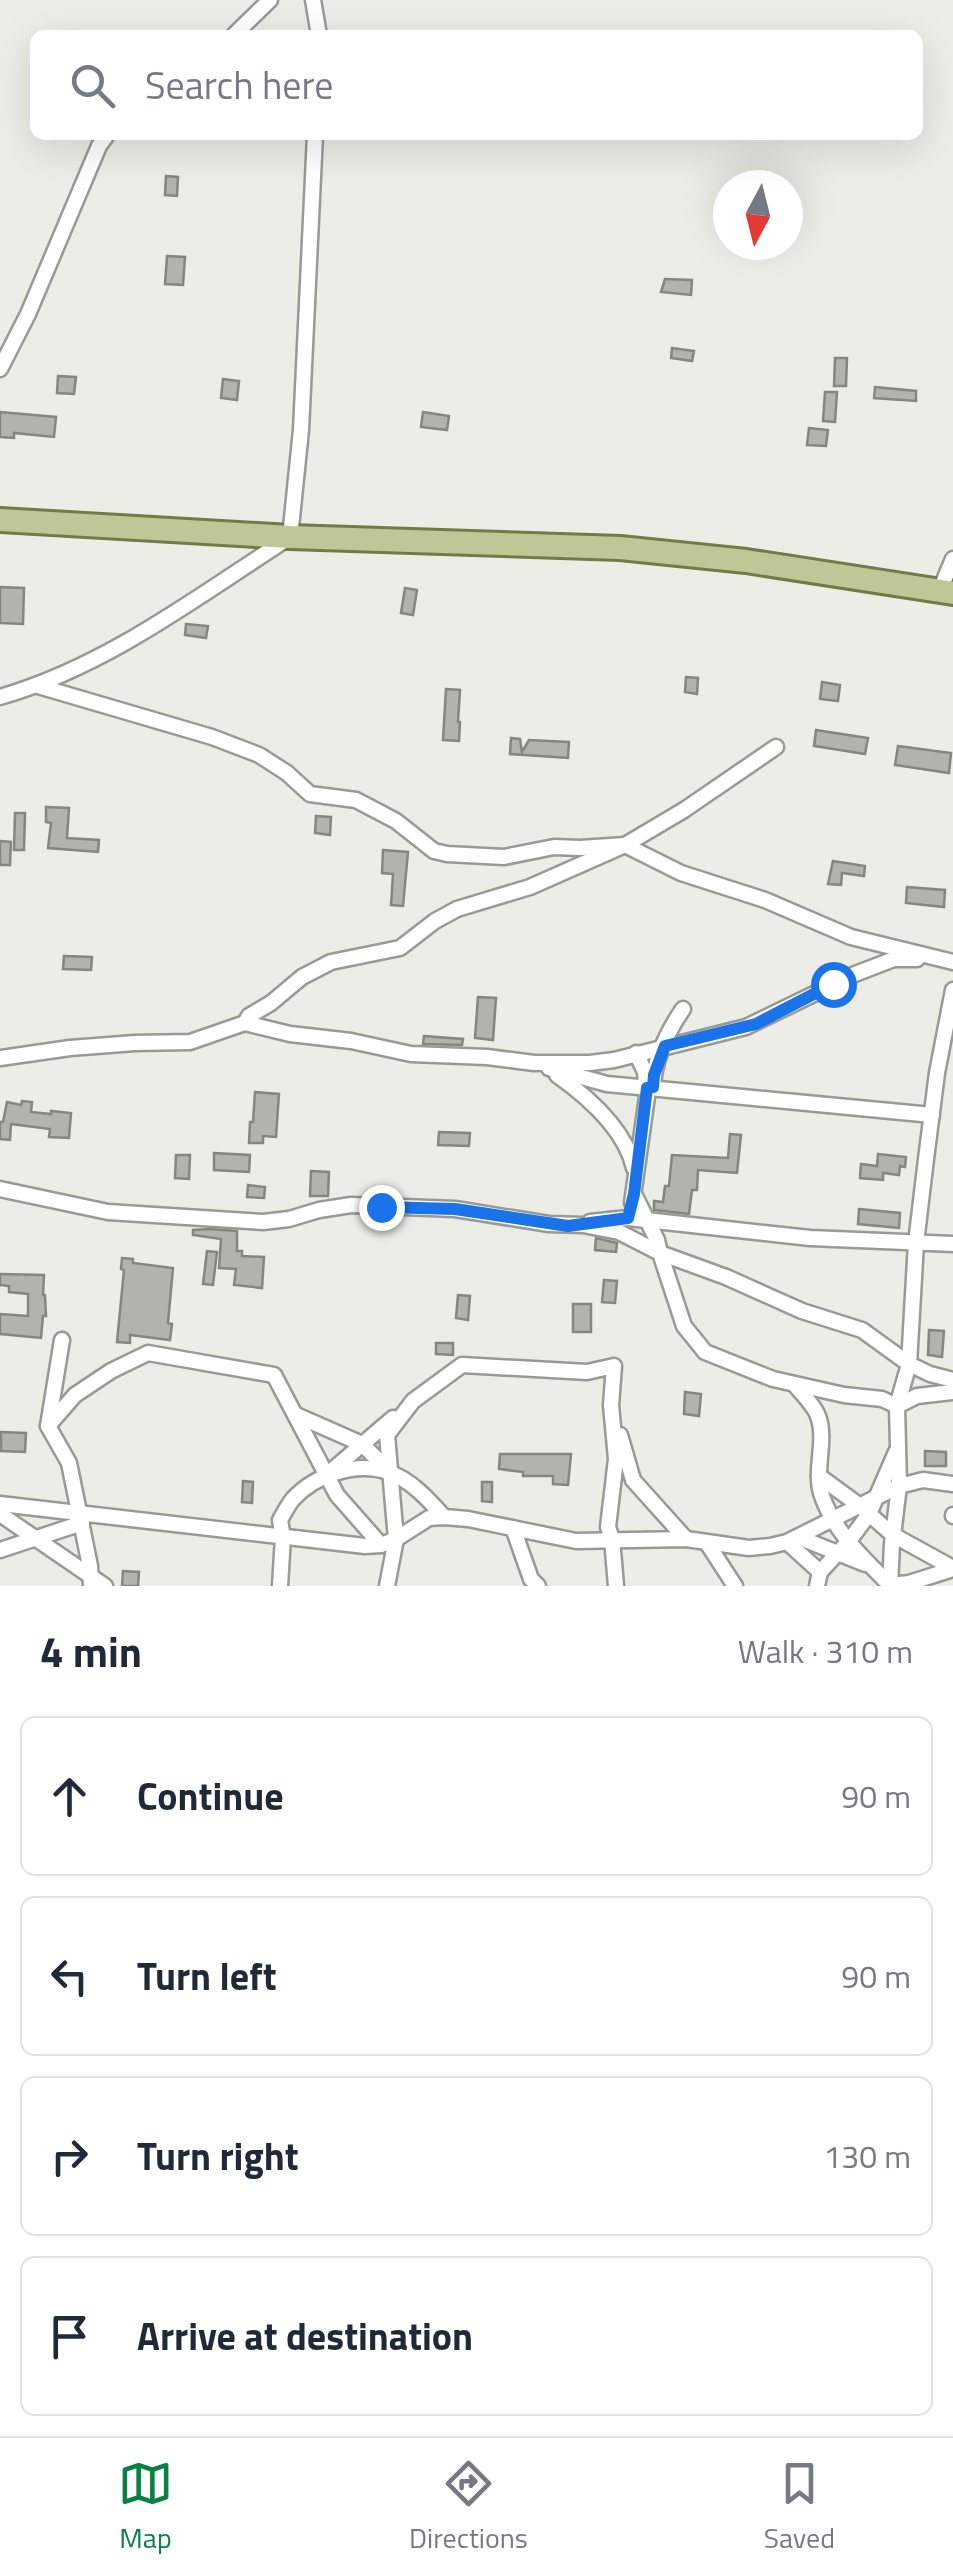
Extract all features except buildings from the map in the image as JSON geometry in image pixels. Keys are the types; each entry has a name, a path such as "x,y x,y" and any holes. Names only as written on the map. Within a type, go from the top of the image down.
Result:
{"main road":[{"path":"0,520 290,537 620,548 746,561 946,591"}],"street":[{"path":"240,30 270,0"},
{"path":"313,0 318,30"},
{"path":"0,370 103,140"},
{"path":"0,697 38,686 102,657 290,537 301,430 314,140"},
{"path":"946,591 953,560"},
{"path":"38,686 212,736 259,755 310,794 356,800 396,821 434,851 504,858 554,847 625,844 681,873 765,900 851,938 953,962"},
{"path":"244,1023 302,976 331,962 400,948 456,909 530,887 625,844 684,810 776,747"},
{"path":"0,1058 86,1047 190,1042 244,1023 411,1054 590,1063 756,1024 833,984 894,960 927,957"},
{"path":"890,1586 899,1486 897,1406 909,1364 916,1244 936,1073 953,990"},
{"path":"632,1238 628,1218 650,1088 668,1034 683,1009"},
{"path":"636,1053 650,1088"},
{"path":"534,1063 584,1079 650,1088 932,1116"},
{"path":"534,1063 575,1087 615,1129 631,1155 636,1175"},
{"path":"0,1189 108,1212 263,1222 351,1205 455,1209 568,1226 628,1218 810,1238 953,1244"},
{"path":"634,1194 657,1240 684,1326 704,1352 795,1385 844,1396 882,1399 897,1406"},
{"path":"583,1225 619,1232 660,1253 726,1276 802,1311 862,1330 909,1364 953,1380"},
{"path":"62,1340 48,1426 70,1463 91,1581"},
{"path":"48,1426 76,1395 148,1353 274,1375 337,1495 389,1542"},
{"path":"280,1586 284,1536 280,1520 293,1499 462,1365 586,1372 614,1366 611,1405 616,1458 608,1527 616,1586"},
{"path":"795,1385 817,1413 820,1489 832,1520 849,1541 890,1586 912,1585 953,1568"},
{"path":"897,1406 918,1396 953,1392"},
{"path":"387,1586 387,1435 413,1401"},
{"path":"611,1405 633,1480 686,1539"},
{"path":"296,1415 362,1444 390,1472 425,1495 444,1516"},
{"path":"877,1497 899,1446"},
{"path":"325,1476 357,1468 390,1472"},
{"path":"819,1476 893,1535 953,1568"},
{"path":"792,1539 818,1579 877,1497 923,1480 953,1484"},
{"path":"0,1504 81,1518 365,1546 389,1542 428,1518 444,1516 576,1540 686,1539 749,1548 792,1539 864,1510"},
{"path":"0,1514 91,1581 105,1586"},
{"path":"0,1550 81,1518"},
{"path":"513,1528 531,1579 538,1586"},
{"path":"792,1539 871,1566 929,1578"},
{"path":"707,1543 736,1586"}],"route":[{"path":"381,1207 455,1209 568,1226 628,1218 647,1088 653,1087 665,1046 756,1024 833,984"}]}
